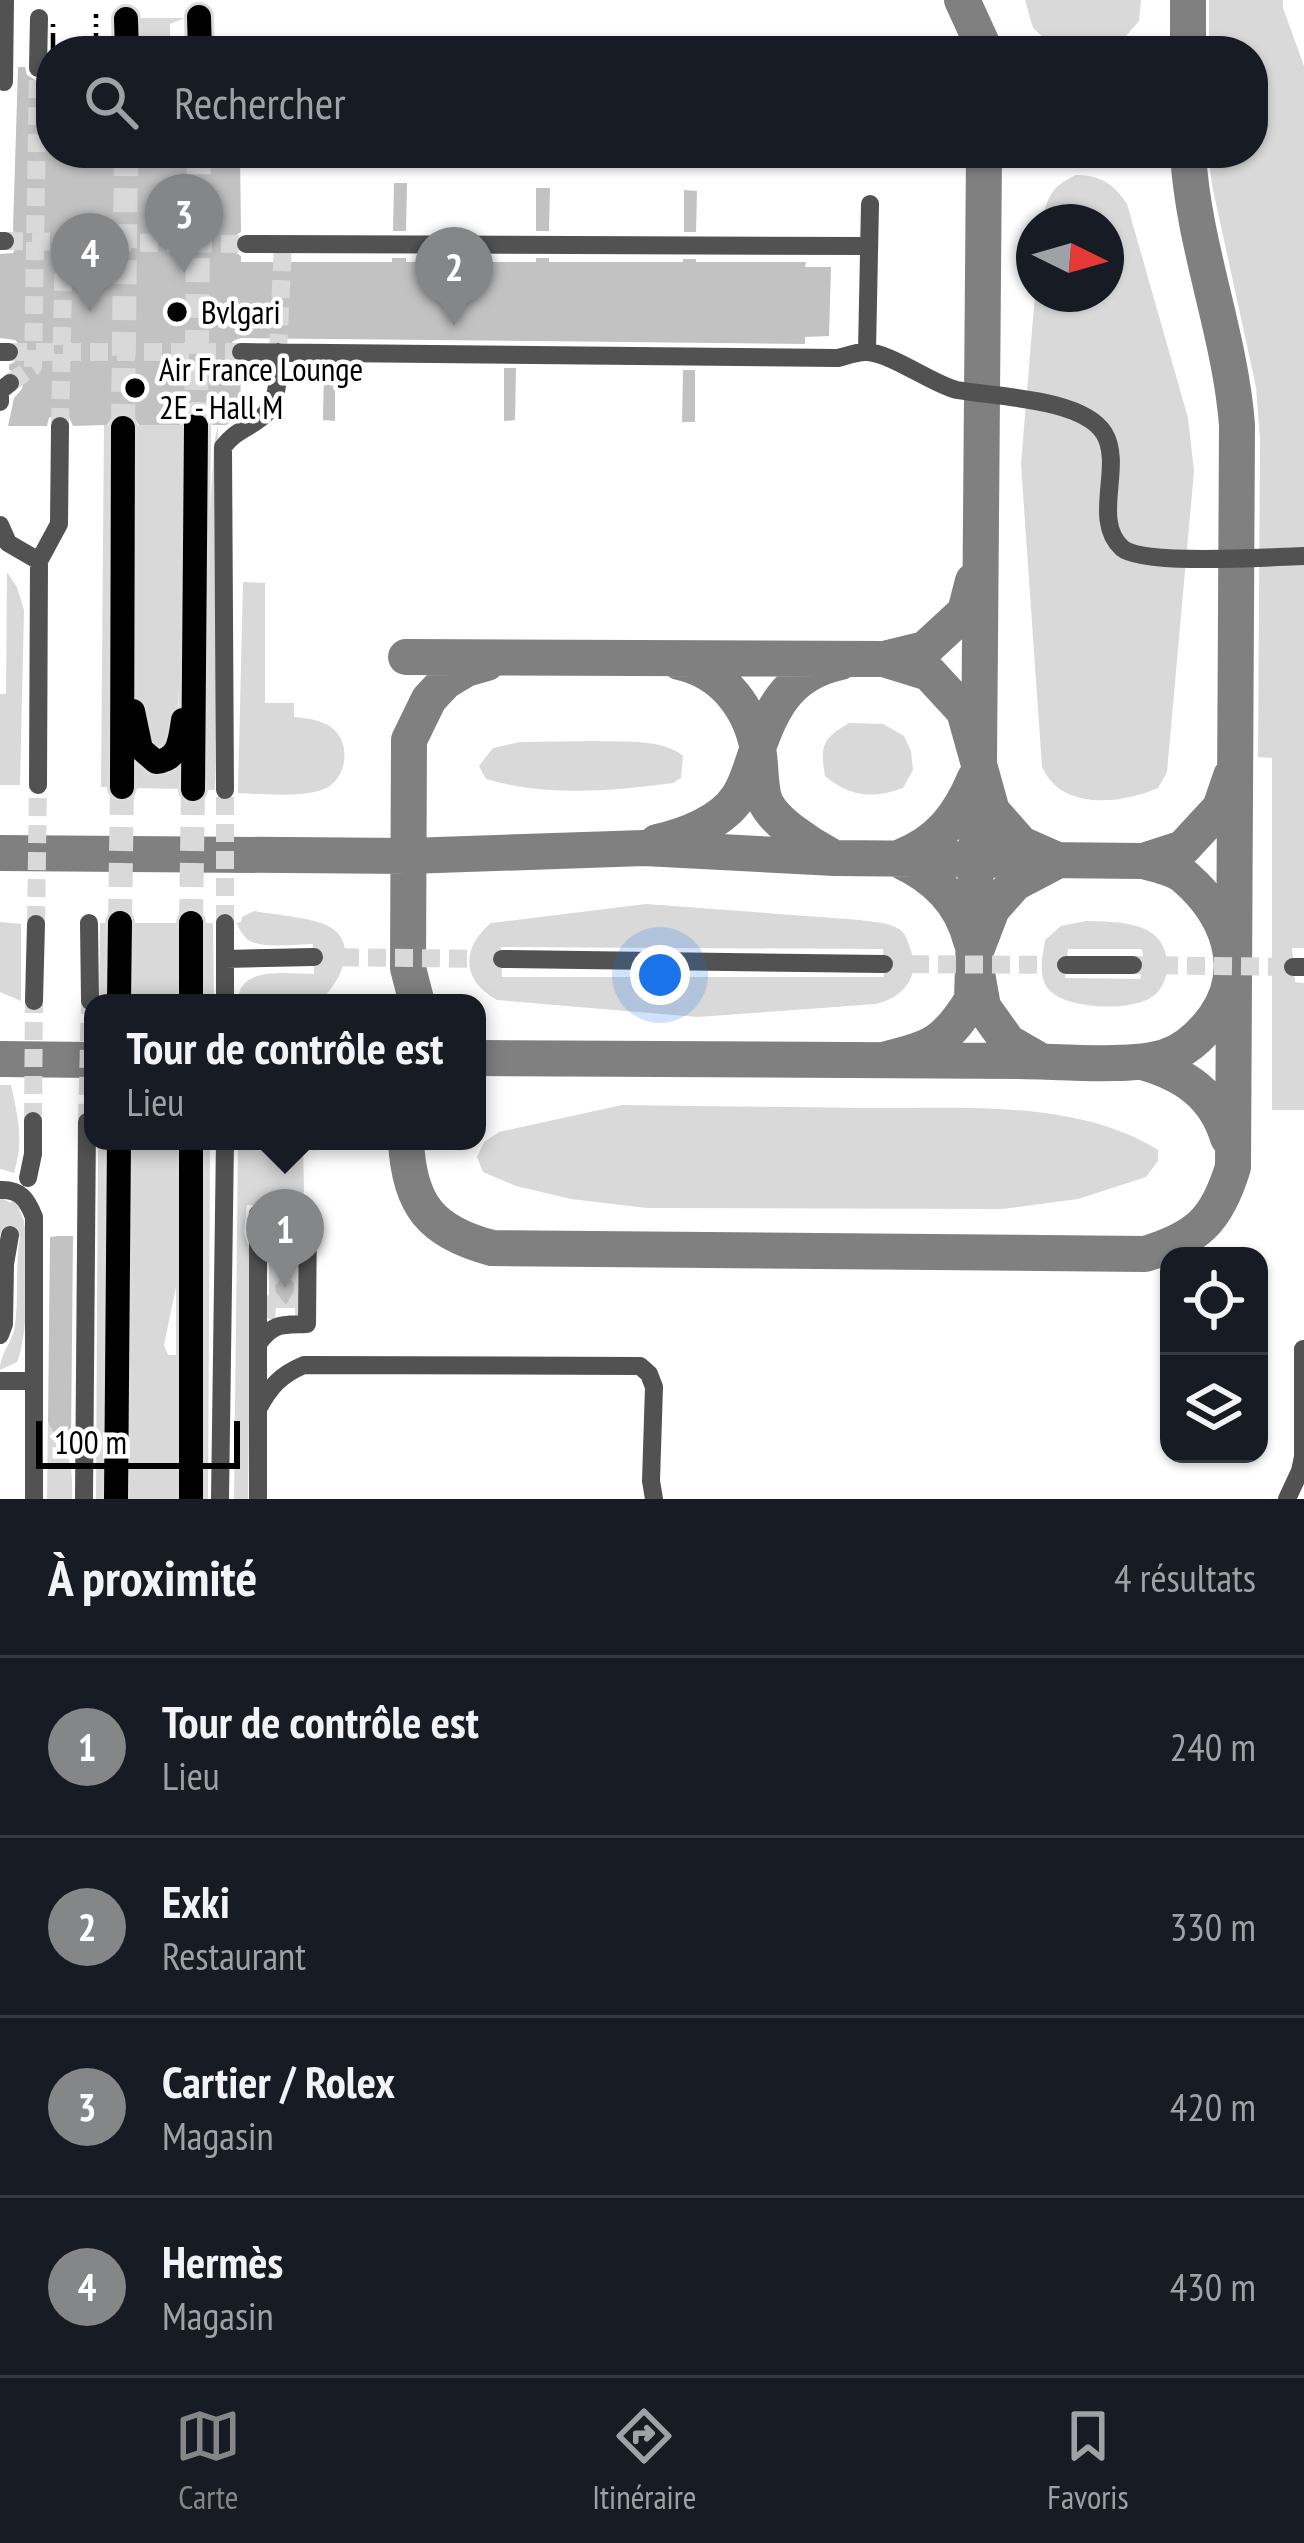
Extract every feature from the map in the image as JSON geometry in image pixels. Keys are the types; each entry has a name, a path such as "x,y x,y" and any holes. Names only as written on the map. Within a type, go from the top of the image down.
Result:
{"main road":[{"path":"199,17 200,36"},
{"path":"126,19 127,36"},
{"path":"193,789 196,426"},
{"path":"122,787 123,428"},
{"path":"124,674 141,749 150,760 172,757 179,744 194,634"},
{"path":"119,994 120,923"},
{"path":"190,923 191,994"},
{"path":"116,1499 119,1150"},
{"path":"191,1150 191,1499"}],"lane":[{"path":"4,82 5,0"},
{"path":"39,18 39,36"},
{"path":"867,351 870,204"},
{"path":"246,244 869,246"},
{"path":"241,352 838,358 867,351 953,390 1073,410 1092,420 1105,434 1110,449 1109,519 1112,533 1127,552 1182,558 1304,556"},
{"path":"225,790 224,447 234,433 263,417 272,406 278,352"},
{"path":"0,402 0,391 10,383"},
{"path":"38,785 39,561 59,524 60,426"},
{"path":"0,525 8,543 39,561"},
{"path":"89,923 90,994"},
{"path":"225,923 225,994"},
{"path":"34,1001 36,924"},
{"path":"225,959 314,957"},
{"path":"502,959 884,964"},
{"path":"1066,965 1133,964"},
{"path":"28,1178 33,1121"},
{"path":"84,1499 87,1150"},
{"path":"220,1499 224,1150"},
{"path":"0,1190 12,1190 27,1199 34,1217 34,1499"},
{"path":"259,1344 268,1329 307,1324 308,1212 258,1214 259,1499"},
{"path":"0,1336 10,1235"},
{"path":"1287,1499 1303,1457 1304,1349"},
{"path":"258,1409 282,1375 304,1365 640,1366 654,1387 654,1499"},
{"path":"0,1381 34,1381"}],"shaded area":[{"path":"1025,0 1141,0 1139,21 1126,36 1042,36 1033,28"},
{"path":"1209,0 1283,0 1304,66 1304,948 1292,948 1295,982 1304,983 1304,1110 1272,1110 1272,758 1258,757 1260,439 1256,387 1210,168 1268,168 1268,36 1209,36"},
{"path":"134,18 184,18 170,24 170,36 134,36"},
{"path":"1076,175 1092,177 1106,182 1127,204 1188,418 1194,471 1167,772 1158,788 1110,800 1063,791 1042,767 1021,464 1034,312 1124,312 1124,204 1046,204 1061,184"},
{"path":"104,425 111,425 109,787 101,787"},
{"path":"133,425 189,425 177,725 166,755 142,734 135,681"},
{"path":"218,425 215,790 206,790 207,567"},
{"path":"7,572 24,610 20,785 0,785"},
{"path":"243,582 265,583 265,703 294,703 294,717 327,725 341,740 341,772 323,789 287,795 238,793"},
{"path":"849,723 883,724 904,736 913,770 903,788 862,794 825,776 825,744"},
{"path":"520,742 643,742 675,751 683,756 681,778 626,788 556,790 486,779 479,766 493,748"},
{"path":"131,750 139,757 185,750 185,789 130,788"},
{"path":"646,904 860,920 895,927 906,936 913,956 912,975 903,990 876,1004 697,1017 497,1000 477,983 469,963 474,943 491,923","holes":["501,947 883,949 884,977 502,977"]},
{"path":"254,911 296,917 334,930 345,948 336,982 326,994 240,994 246,982 265,974 314,974 313,944 254,943 236,923"},
{"path":"0,922 21,924 21,1001 0,992"},
{"path":"1112,922 1149,931 1165,950 1167,969 1161,987 1152,997 1129,1005 1080,1004 1054,994 1044,981 1042,957 1045,940 1061,926","holes":["1068,949 1142,949 1140,979 1065,978"]},
{"path":"100,923 109,923 108,994 99,994"},
{"path":"129,923 186,923 186,994 129,994"},
{"path":"205,923 213,923 214,994 205,994"},
{"path":"0,1085 11,1085 18,1119 14,1173 0,1169"},
{"path":"622,1105 974,1108 1090,1122 1158,1150 1158,1161 1146,1177 1078,1199 1002,1209 647,1208 571,1199 516,1186 483,1172 477,1157 486,1150 486,1141 499,1132"},
{"path":"98,1150 106,1150 103,1499 96,1499"},
{"path":"128,1150 183,1150 182,1258 164,1345 168,1355 180,1355 180,1499 126,1499"},
{"path":"203,1150 210,1150 208,1499 201,1499"},
{"path":"238,1150 303,1150 304,1193 294,1205 247,1205 244,1233 251,1254 248,1499 234,1499"},
{"path":"0,1198 22,1216 28,1266 21,1350 17,1362 0,1370 15,1325 20,1237 3,1229 0,1234"},
{"path":"291,1218 300,1218 306,1309 295,1321 295,1308 276,1308 275,1321 267,1318 263,1296 269,1295 269,1264 299,1264 299,1230 287,1229"},
{"path":"48,1418 68,1456 72,1499 47,1499"}],"building":[{"path":"18,67 25,67 36,80 36,168 240,168 241,232 233,245 241,262 392,262 392,258 406,258 406,262 536,262 536,258 549,258 549,262 806,262 805,267 831,267 829,336 805,337 805,344 241,338 228,351 230,360 241,365 240,416 226,425 212,425 205,412 195,410 182,417 180,425 139,425 132,414 122,412 114,414 107,425 73,426 68,415 59,413 49,418 47,426 8,426 23,382 20,374 9,370 21,358 21,346 0,338 0,254 13,253 18,242 13,230"},
{"path":"394,183 407,183 406,231 393,231"},
{"path":"536,188 550,188 549,231 536,231"},
{"path":"684,190 697,191 696,232 684,232"},
{"path":"324,366 335,366 335,421 323,420"},
{"path":"504,368 516,368 515,420 504,421"},
{"path":"683,370 695,370 695,422 682,422"},
{"path":"272,1233 294,1233 294,1261 272,1261"},
{"path":"73,1236 71,1440 58,1440 48,1422 50,1237"},
{"path":"285,1274 294,1283 286,1305 275,1286"}],"taxiway":[{"path":"962,0 979,36"},
{"path":"1188,0 1188,36"},
{"path":"883,1060 935,1042 972,1000 979,762 984,168"},
{"path":"407,1150 412,1182 427,1212 453,1234 492,1248 1145,1254 1179,1241 1212,1214 1233,1167 1237,425 1189,168"},
{"path":"406,657 884,659 925,649 965,612 973,581"},
{"path":"887,660 929,673 964,711 992,811 1021,844 1055,859"},
{"path":"679,662 710,674 734,695 755,738 765,801 793,832 829,855"},
{"path":"657,842 702,827 723,814 743,789 782,698 806,676 841,662"},
{"path":"415,994 408,968 409,740 429,699 446,681 487,663"},
{"path":"0,853 409,856 644,848 835,858 1143,861 1183,848 1220,808 1231,776"},
{"path":"901,857 947,826 975,778"},
{"path":"899,860 945,892 961,914 971,941"},
{"path":"1017,1061 1150,1060 1187,1046 1215,1017 1231,980 1232,961 1222,925 1182,875 1143,861"},
{"path":"1041,1061 1008,1042 983,1007 974,956 992,909 1015,883 1053,863"},
{"path":"486,1058 1041,1061"},
{"path":"0,1059 84,1060"},
{"path":"1142,1062 1196,1088 1215,1109 1228,1138"}],"tunnel":[{"path":"10,383 33,367 36,168"},
{"path":"123,428 126,168"},
{"path":"196,426 199,168"},
{"path":"5,241 246,244"},
{"path":"60,426 64,242"},
{"path":"278,352 283,244"},
{"path":"9,352 241,352"},
{"path":"36,924 38,785"},
{"path":"120,923 122,787"},
{"path":"191,923 193,789"},
{"path":"225,790 225,923"},
{"path":"314,957 502,959"},
{"path":"884,964 1066,965"},
{"path":"1133,965 1293,967"},
{"path":"33,1121 34,1001"},
{"path":"10,1235 25,1188"}],"railway":[{"path":"96,14 96,36"},
{"path":"53,20 53,36"}],"place":[{"name":"Cartier / Rolex","path":"184,273"},
{"name":"Hermès","path":"90,312"},
{"name":"Bvlgari","path":"177,312"},
{"name":"Exki","path":"454,326"},
{"name":"Air France Lounge 2E - Hall M","path":"135,388"},
{"name":"Tour de contrôle est","path":"285,1288"}]}
